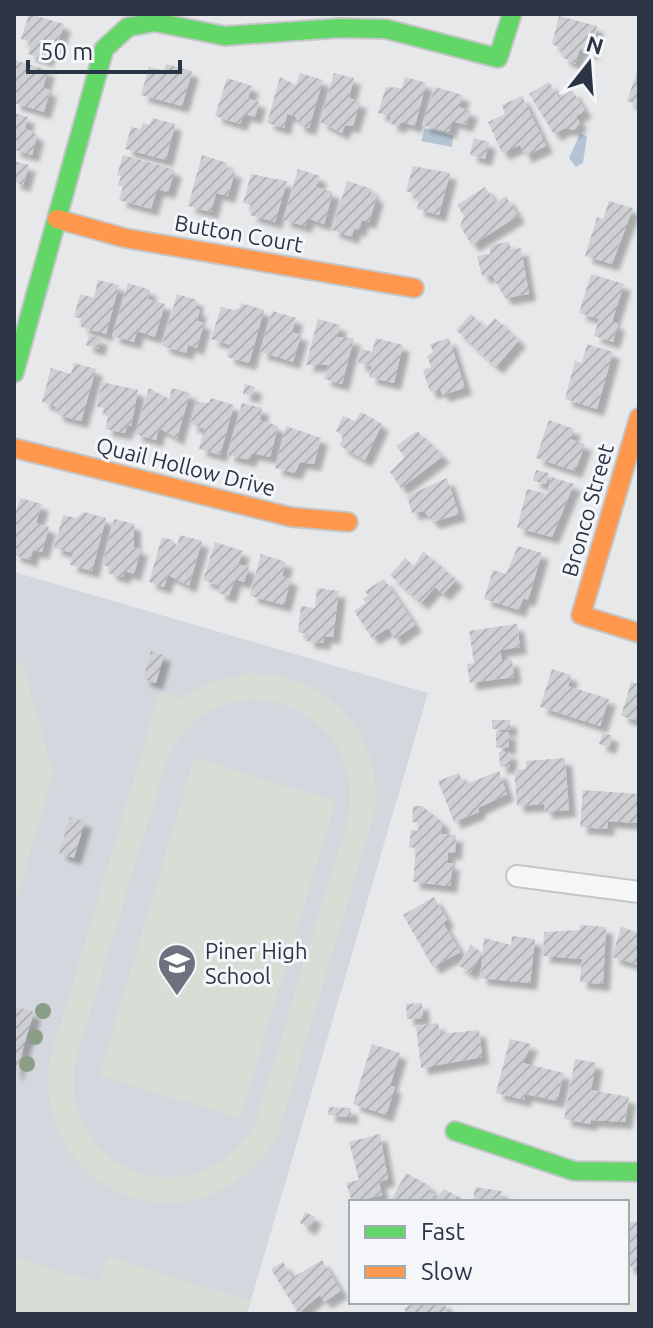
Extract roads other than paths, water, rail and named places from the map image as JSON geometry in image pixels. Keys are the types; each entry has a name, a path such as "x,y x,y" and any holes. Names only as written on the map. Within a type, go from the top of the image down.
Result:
{"street":[{"path":"14,373 104,49 120,29 153,22 203,34 277,34 349,27 385,29 421,35 498,58 512,14"},
{"name":"Button Court","path":"57,219 125,238 414,288"},
{"name":"Bronco Street","path":"639,418 581,615 639,633"},
{"name":"Quail Hollow Drive","path":"14,448 291,517 348,522"},
{"path":"517,876 639,892"},
{"path":"455,1131 574,1171 639,1172"}],"water":[{"path":"425,128 453,136 452,147 421,141"},
{"path":"580,134 587,136 583,163 576,167 569,158"}],"place":[{"name":"Piner High School","path":"177,997"}]}
